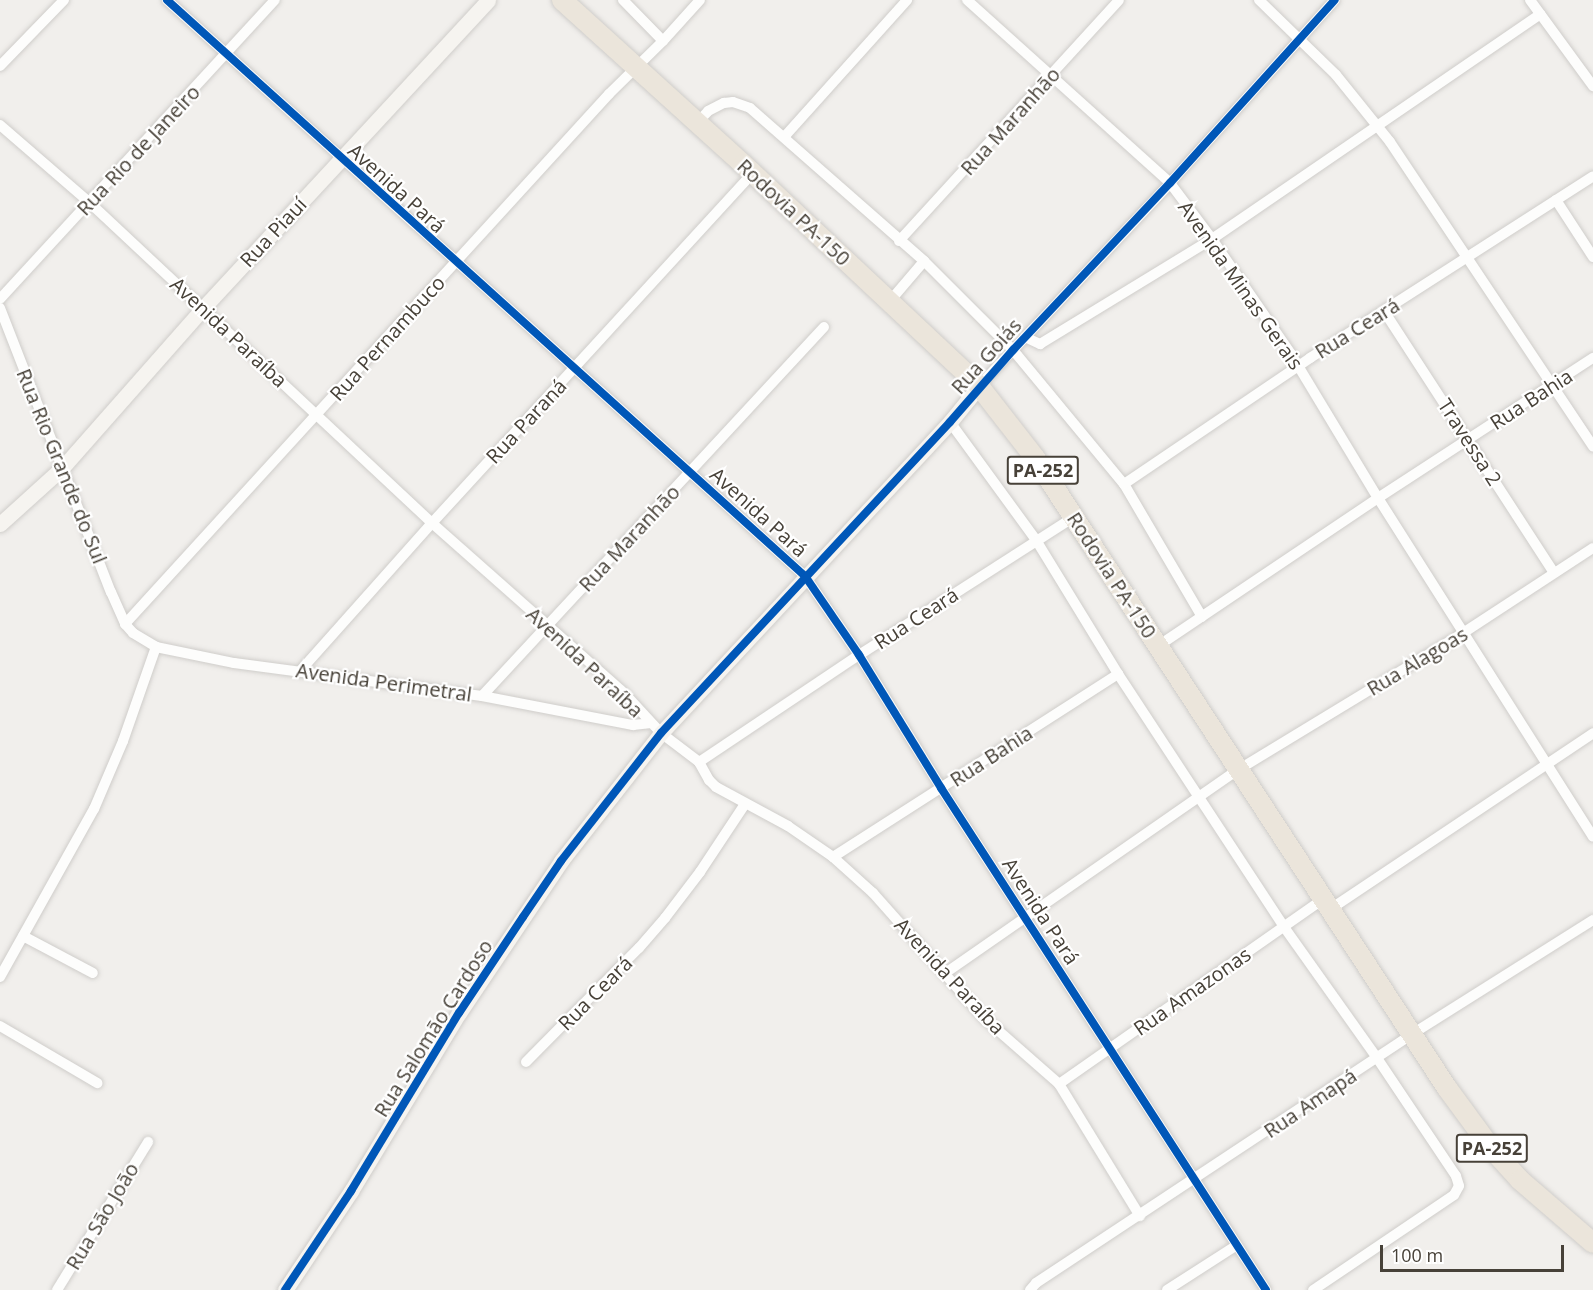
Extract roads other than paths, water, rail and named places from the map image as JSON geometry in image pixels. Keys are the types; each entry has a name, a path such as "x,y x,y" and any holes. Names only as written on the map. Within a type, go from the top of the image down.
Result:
{"highway":[{"name":"Rodovia PA-150","path":"562,0 753,173 979,386 1035,458 1412,1034"},
{"name":"PA-252","path":"1412,1034 1491,1148 1520,1180 1593,1243"}],"street":[{"path":"0,66 64,0"},
{"name":"Avenida Pará","path":"167,0 574,370 805,576 859,655 940,788 1111,1048 1266,1290"},
{"name":"Rua Rio de Janeiro","path":"0,299 275,0"},
{"name":"Rua Piauí","path":"0,524 62,468 204,307 488,0"},
{"path":"623,0 663,41"},
{"name":"Rua Pernambuco","path":"125,624 455,262 700,0"},
{"path":"785,136 907,0"},
{"name":"Avenida Minas Gerais","path":"967,0 1170,183 1212,238 1299,368 1377,498"},
{"name":"Rua Maranhão","path":"899,241 1119,0"},
{"path":"1259,0 1336,75 1377,126 1593,446"},
{"name":"Rua Goiás","path":"656,728 805,576 950,422 979,386 1170,183 1335,0"},
{"path":"1530,0 1593,86"},
{"path":"1025,337 1040,344 1212,238 1540,14"},
{"path":"697,123 717,105 733,102 750,108 785,136 899,241 924,261 1013,350 1124,484 1202,617"},
{"name":"Avenida Paraíba","path":"0,125 204,307 432,523 624,693 656,728 699,762 709,780 745,804 788,826 833,857 873,893 984,1018 1059,1084 1140,1216"},
{"name":"Rua Paraná","path":"301,670 432,523 753,173"},
{"name":"Rua Ceará","path":"1124,484 1384,311 1593,176"},
{"path":"1556,200 1593,257"},
{"path":"890,301 924,261"},
{"name":"Rua Rio Grande do Sul","path":"0,308 125,624"},
{"name":"Travessa 2","path":"1384,311 1554,573"},
{"name":"Rua Maranhão","path":"482,696 824,327"},
{"name":"Rua Bahia","path":"1158,646 1377,498 1593,358"},
{"path":"950,422 1035,540 1118,674 1201,797 1284,927 1377,1058 1455,1176 1459,1186 1454,1195 1313,1290"},
{"path":"1377,498 1593,837"},
{"name":"Rua Ceará","path":"699,762 1035,540 1074,517"},
{"name":"Rua Alagoas","path":"1201,797 1238,770 1463,633 1593,548"},
{"name":"Avenida Perimetral","path":"125,624 134,633 156,646 234,663 301,670 482,696 656,728"},
{"path":"0,977 94,809 123,741 156,646"},
{"name":"Rua Bahia","path":"833,857 1118,674"},
{"name":"Rua Salomão Cardoso","path":"285,1290 351,1191 459,1013 516,926 656,728"},
{"path":"1546,764 1593,733"},
{"name":"Rua Amazonas","path":"1059,1084 1284,927 1328,903 1546,764"},
{"path":"944,974 1201,797"},
{"name":"Rua Ceará","path":"526,1062 639,948 665,918 700,872 745,804"},
{"name":"Rua Amapá","path":"1030,1290 1036,1283 1195,1180 1412,1034 1593,920"},
{"path":"23,936 93,973"},
{"path":"0,1026 97,1083"},
{"name":"Rua São João","path":"57,1290 148,1142"},
{"path":"1167,1290 1237,1245"}]}
